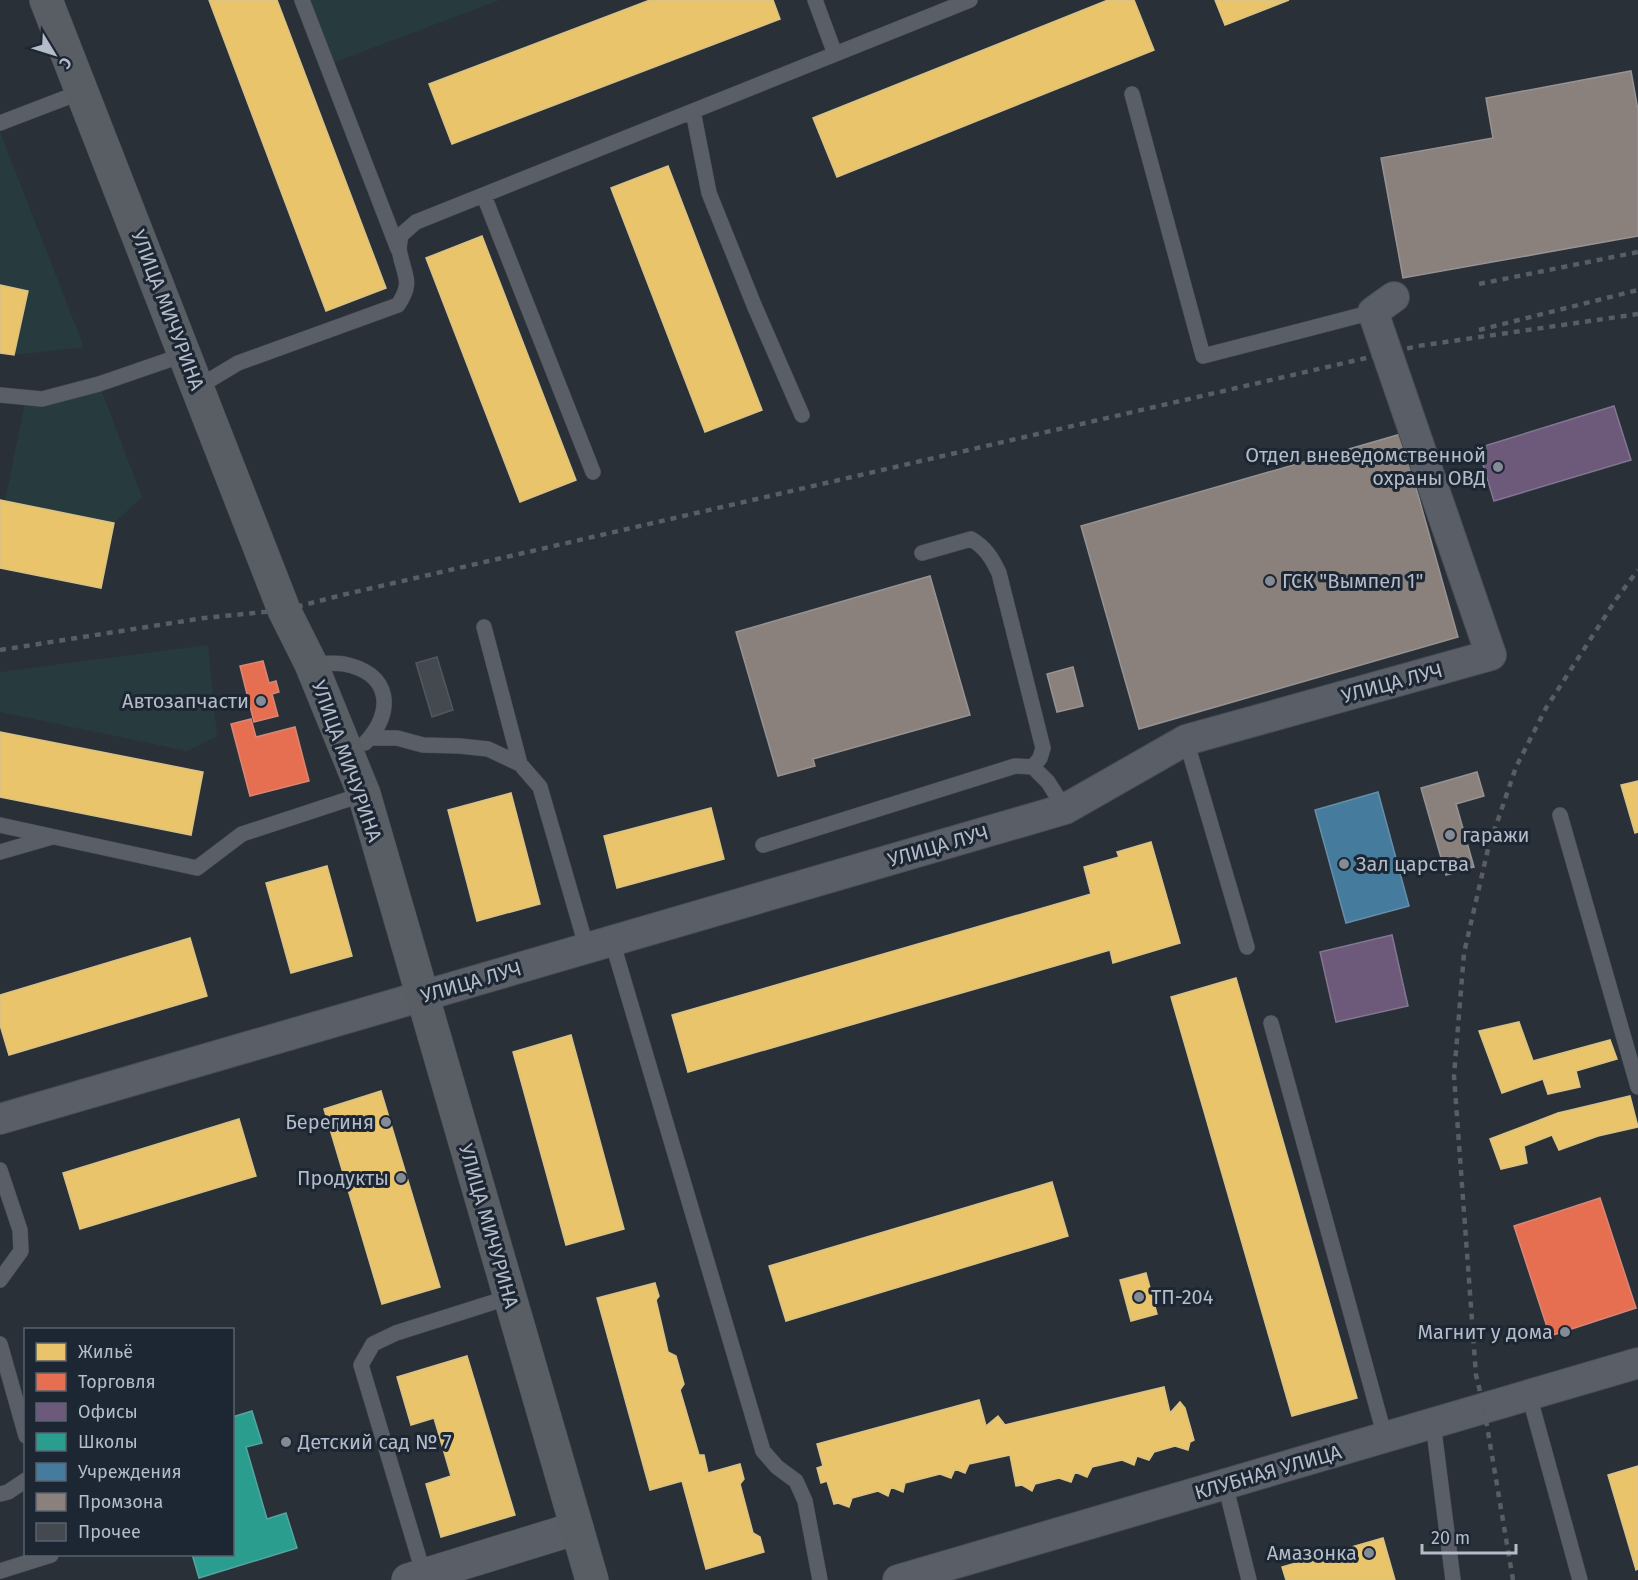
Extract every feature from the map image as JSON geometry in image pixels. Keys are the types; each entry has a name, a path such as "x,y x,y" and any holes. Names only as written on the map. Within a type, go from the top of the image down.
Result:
{"main road":[{"name":"УЛИЦА МИЧУРИНА","path":"46,0 285,610 311,664 360,748 364,794 592,1580"}],"street":[{"name":"УЛИЦА ЛУЧ","path":"0,1119 1065,809 1186,740 1491,655 1383,304"},
{"name":"КЛУБНАЯ УЛИЦА","path":"898,1580 934,1575 1225,1484 1638,1363"},
{"path":"416,1577 577,1528"}],"lane":[{"path":"198,387 238,363 398,305 406,292 407,275 399,252 302,0"},
{"path":"815,0 835,54"},
{"path":"399,252 401,235 416,222 970,0"},
{"path":"0,123 81,92"},
{"path":"1132,94 1203,356 1383,304"},
{"path":"693,111 710,193 754,304 802,415"},
{"path":"484,196 593,472"},
{"path":"0,395 42,399 99,384 186,354"},
{"path":"922,553 971,539 981,545 993,559 999,573 1043,748 1040,758 1033,767"},
{"path":"484,627 520,764"},
{"path":"311,664 343,664 364,671 376,679 384,694 385,708 382,719 360,748"},
{"path":"360,748 397,738 423,746 488,749 520,764 540,787 600,945 763,1451 777,1467 796,1481 805,1501 820,1580"},
{"path":"1186,740 1247,947"},
{"path":"763,845 1015,766 1033,767 1048,782 1065,809"},
{"path":"0,825 197,868 242,834 364,794"},
{"path":"1560,815 1638,1087"},
{"path":"0,852 54,837"},
{"path":"1271,1023 1385,1437"},
{"path":"0,1170 20,1230 21,1251 0,1280"},
{"path":"416,1577 362,1365 373,1344 396,1333 510,1297"},
{"path":"0,1344 24,1429"},
{"path":"1529,1395 1580,1580"},
{"path":"1433,1423 1453,1580"},
{"path":"0,1494 8,1492 24,1481"},
{"path":"1225,1484 1249,1580"},
{"path":"0,1571 48,1556"}],"green space":[{"path":"302,0 500,0 327,65"},
{"path":"0,132 84,347 14,355 28,291 0,285"},
{"path":"99,384 142,497 114,523 5,501 26,398"},
{"path":"208,645 217,736 187,751 0,712 0,672"}],"building: Жильё":[{"path":"209,0 277,0 386,288 326,311"},
{"path":"650,0 773,0 780,19 452,144 429,84"},
{"path":"1108,0 1134,0 1154,50 837,177 813,118"},
{"path":"1215,0 1289,0 1225,25"},
{"path":"668,166 762,410 705,432 611,188"},
{"path":"482,236 576,480 520,502 426,258"},
{"path":"0,285 28,291 14,355 0,353"},
{"path":"0,500 114,523 101,588 0,568"},
{"path":"0,732 203,772 191,835 0,797"},
{"path":"1638,781 1638,832 1635,833 1621,785"},
{"path":"511,793 540,904 477,921 448,810"},
{"path":"711,808 724,859 617,888 604,836"},
{"path":"1151,842 1180,943 1113,963 1110,950 688,1072 672,1015 1091,894 1084,867 1119,857 1117,852"},
{"path":"327,866 352,956 291,973 266,883"},
{"path":"190,938 207,996 9,1055 0,1025 0,995"},
{"path":"1236,978 1357,1398 1292,1416 1171,997"},
{"path":"1519,1022 1533,1061 1610,1040 1617,1059 1576,1071 1580,1087 1548,1094 1543,1079 1502,1093 1479,1031"},
{"path":"571,1035 624,1229 566,1245 513,1052"},
{"path":"381,1091 440,1287 382,1304 324,1109"},
{"path":"1630,1096 1638,1127 1598,1136 1559,1150 1552,1135 1524,1146 1527,1163 1501,1169 1490,1139 1558,1113"},
{"path":"239,1119 256,1176 80,1229 63,1173"},
{"path":"1052,1182 1068,1236 786,1321 769,1266"},
{"name":"ТП-204","path":"1146,1273 1157,1314 1131,1321 1120,1280"},
{"path":"655,1283 659,1296 656,1300 668,1352 676,1356 684,1384 680,1390 699,1455 704,1455 708,1473 740,1464 744,1479 740,1484 753,1533 760,1537 764,1552 706,1569 682,1481 650,1490 597,1298"},
{"path":"467,1356 515,1515 441,1537 426,1484 451,1476 434,1418 411,1425 397,1377"},
{"path":"1164,1387 1170,1413 1180,1402 1185,1408 1194,1440 1190,1442 1188,1450 1175,1446 1154,1452 1149,1460 1137,1456 1134,1465 1122,1460 1092,1467 1087,1477 1075,1472 1071,1482 1059,1478 1035,1484 1032,1491 1022,1485 1016,1486 1010,1455 969,1464 965,1473 955,1469 951,1478 940,1474 905,1483 903,1492 891,1487 888,1496 878,1491 852,1498 849,1507 834,1504 827,1481 821,1483 817,1468 823,1466 817,1444 979,1400 986,1426 998,1416 1005,1425"},
{"path":"1638,1466 1638,1569 1636,1570 1608,1475"},
{"path":"1383,1538 1395,1580 1286,1580 1282,1567"}],"building: Торговля":[{"path":"263,661 269,683 276,681 279,692 272,694 278,716 254,722 240,666"},
{"path":"251,719 256,737 295,727 309,781 250,796 231,724"},
{"path":"1600,1198 1636,1308 1550,1336 1514,1226"}],"building: Офисы":[{"path":"1614,406 1631,460 1494,501 1478,448"},
{"path":"1392,935 1408,1006 1336,1022 1320,952"}],"building: Школы":[{"path":"252,1411 262,1443 246,1447 267,1519 286,1513 297,1548 199,1578 193,1556 234,1556 234,1416"}],"building: Учреждения":[{"path":"1378,792 1409,906 1346,923 1315,810"}],"building: Промзона":[{"path":"1631,71 1638,110 1638,236 1403,278 1381,158 1493,138 1486,98"},
{"name":"ГСК \"Вымпел 1\"","path":"1401,434 1458,637 1139,729 1081,526"},
{"path":"930,576 970,715 813,759 815,766 778,776 736,632"},
{"path":"1073,667 1083,706 1057,712 1047,674"},
{"name":"гаражи","path":"1477,772 1484,796 1456,804 1474,867 1446,875 1421,788"}],"building: Прочее":[{"path":"437,657 453,710 432,717 416,663"}],"railway":[{"path":"1479,284 1638,252"},
{"path":"1479,330 1638,290"},
{"path":"0,650 204,618 284,610 1418,346 1638,314"},
{"path":"1513,1580 1484,1408 1476,1375 1454,1076 1464,953 1488,849 1516,767 1546,708 1617,598 1638,570"}],"place":[{"name":"Отдел вневедомственной охраны ОВД","path":"1498,467"},
{"name":"ГСК \"Вымпел 1\"","path":"1270,581"},
{"name":"Автозапчасти","path":"261,701"},
{"name":"гаражи","path":"1450,835"},
{"name":"Зал царства","path":"1344,864"},
{"name":"Берегиня","path":"386,1122"},
{"name":"Продукты","path":"401,1178"},
{"name":"ТП-204","path":"1139,1297"},
{"name":"Магнит у дома","path":"1565,1332"},
{"name":"Детский сад № 7","path":"286,1442"},
{"name":"Амазонка","path":"1369,1553"}]}
